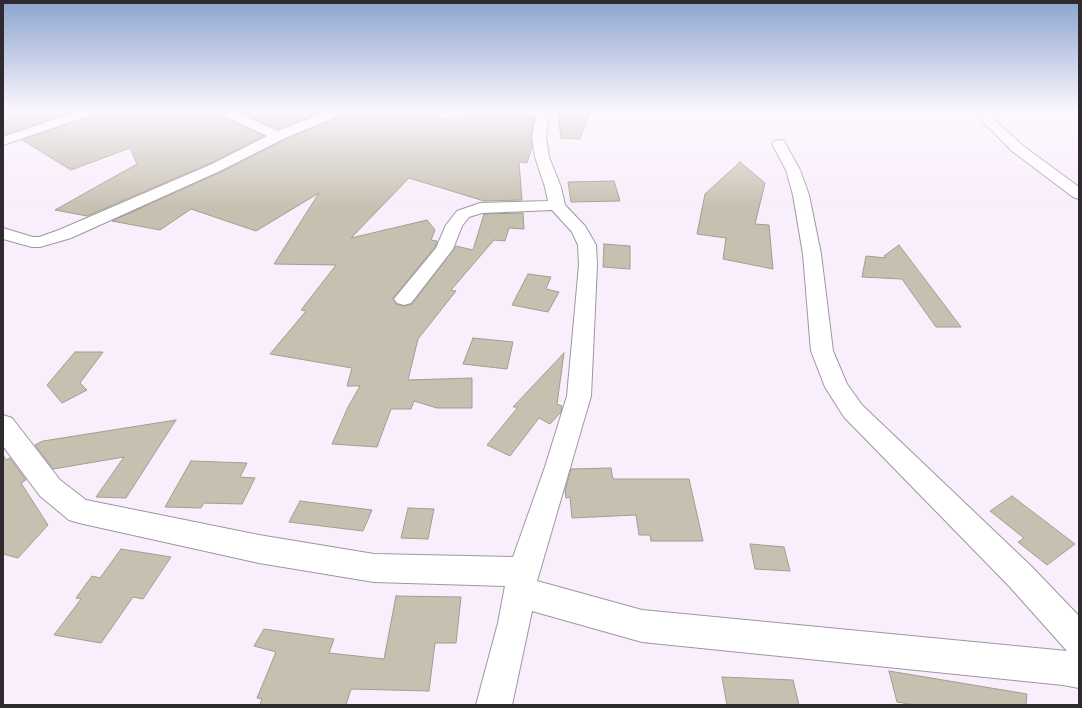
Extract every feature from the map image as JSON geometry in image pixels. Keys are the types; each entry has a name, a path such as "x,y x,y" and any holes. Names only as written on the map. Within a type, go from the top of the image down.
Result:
{"street":[{"path":"3,233 32,242 40,242 65,234 217,166 264,143"},
{"path":"494,705 514,623 521,582 579,396 588,265 587,245 579,230 557,205 553,187 542,157 540,143"},
{"path":"1012,143 1079,194"},
{"path":"779,144 793,170 801,194 812,254 822,351 837,386 853,411 1020,576 1079,640"},
{"path":"404,299 444,248 454,225 463,214 480,208 557,205"},
{"path":"3,425 50,488 79,511 243,546 374,568 521,582 581,608 642,626 1063,668 1079,671"}],"building":[{"path":"27,143 250,143 211,163 87,216 55,210 137,164 130,148 71,170"},
{"path":"278,143 532,143 532,147 527,163 519,162 522,200 484,201 409,178 351,238 427,220 435,230 431,240 437,241 435,247 393,298 396,304 404,306 412,304 456,246 473,250 484,214 523,213 524,229 509,228 505,241 494,240 451,290 456,291 418,339 408,380 472,378 472,408 437,408 414,401 411,409 391,409 377,447 332,444 348,407 360,386 347,386 352,368 270,354 306,311 301,310 336,265 274,264 319,193 256,231 191,209 160,230 112,221 223,171"},
{"path":"740,162 765,183 755,224 769,225 773,269 723,259 726,238 697,234 705,194"},
{"path":"614,181 620,201 571,202 568,182"},
{"path":"604,244 630,246 630,269 603,267"},
{"path":"899,245 961,327 936,327 902,279 862,277 866,256 886,258 884,256"},
{"path":"528,274 551,277 546,289 559,292 548,312 512,305"},
{"path":"473,338 513,342 507,369 463,364"},
{"path":"75,352 103,352 80,383 87,390 62,403 47,385"},
{"path":"564,353 557,404 562,406 561,412 550,424 539,418 510,456 487,445 518,407 513,407"},
{"path":"176,420 126,498 96,497 124,457 53,469 35,445 43,441"},
{"path":"3,455 6,460 10,458 26,480 21,483 48,525 18,558 3,554"},
{"path":"191,461 247,463 240,477 255,478 242,504 204,503 201,508 165,507"},
{"path":"611,468 613,479 689,479 703,541 651,541 650,535 639,535 636,515 572,518 570,497 566,498 565,491 571,469"},
{"path":"1012,496 1075,544 1047,565 1018,542 1024,538 990,511"},
{"path":"300,501 372,510 363,531 289,522"},
{"path":"408,508 434,509 428,539 401,538"},
{"path":"750,544 784,547 790,571 755,569"},
{"path":"121,549 171,557 143,599 133,597 101,643 54,635 81,599 76,598 92,576 100,578"},
{"path":"396,596 461,597 456,643 435,643 429,691 351,689 346,705 260,705 262,699 257,698 276,652 254,646 264,629 334,639 329,653 384,659"},
{"path":"889,671 1027,694 1026,705 915,705 897,702"},
{"path":"722,677 793,680 799,705 727,705"}]}
